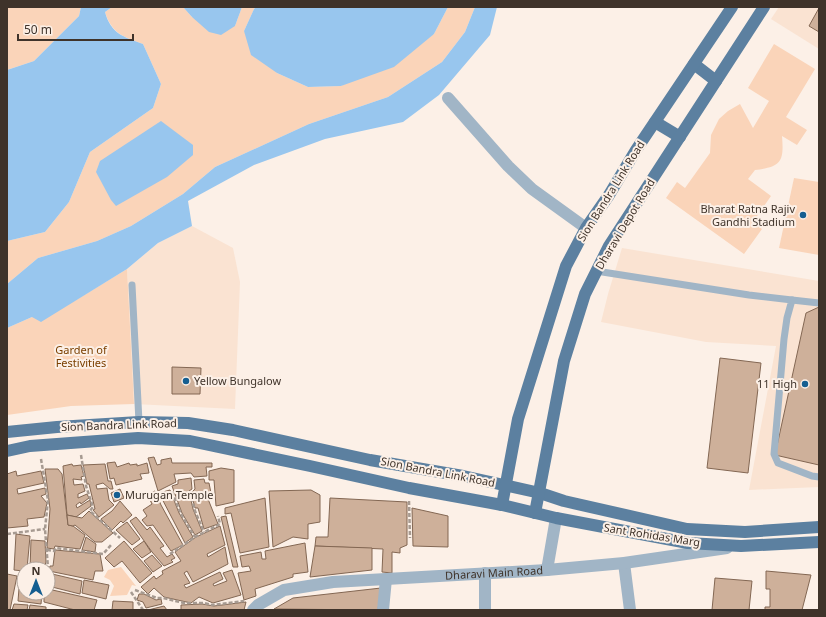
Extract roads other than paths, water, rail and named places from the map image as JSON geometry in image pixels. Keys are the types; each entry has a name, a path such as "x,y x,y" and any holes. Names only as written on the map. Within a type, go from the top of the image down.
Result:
{"main road":[{"name":"Sion Bandra Link Road","path":"7,432 57,427 139,422 188,423 233,430 370,460 464,476 506,485 518,419 566,266 586,228 732,7"},
{"name":"Dharavi Depot Road","path":"535,513 564,361 585,294 610,246 764,7"},
{"path":"694,64 716,80"},
{"path":"655,122 680,137"},
{"name":"Sion Bandra Link Road","path":"7,451 30,446 138,438 190,441 409,488 535,513"},
{"path":"502,506 506,485"},
{"name":"Sant Rohidas Marg","path":"506,485 540,493 564,501 687,529 745,532 819,527"},
{"name":"Sant Rohidas Marg","path":"535,513 688,543 741,546 819,542"}],"street":[{"path":"448,98 508,166 532,189 586,228"},
{"path":"547,570 556,518"},
{"name":"Dharavi Main Road","path":"257,608 284,590 333,582 547,570 624,563 741,546"},
{"path":"624,563 630,610"},
{"path":"485,573 486,610"},
{"path":"383,610 386,578"}],"lane":[{"path":"596,271 742,294 819,303"},
{"path":"132,285 139,422"},
{"path":"792,300 787,318 784,340 774,454 778,463 819,478"}],"water":[{"path":"81,7 112,7 105,12 111,25 124,37 143,44 161,84 153,108 90,152 69,202 45,232 7,241 7,70 34,61 79,16"},
{"path":"183,7 242,7 235,26 221,35 209,32"},
{"path":"256,7 448,7 434,34 394,67 341,86 308,87 277,73 251,55 244,31"},
{"path":"475,7 497,7 490,35 439,95 403,122 325,139 254,165 188,201 192,226 158,243 127,269 41,322 32,317 7,328 7,284 38,258 97,241 131,226 183,194 215,167 309,124 388,97 442,62 465,32"},
{"path":"161,121 193,145 193,155 167,177 116,206 111,200 96,172 100,161"}],"place":[{"name":"Bharat Ratna Rajiv Gandhi Stadium","path":"803,215"},
{"name":"Yellow Bungalow","path":"186,381"},
{"name":"11 High","path":"805,384"},
{"name":"Murugan Temple","path":"117,495"}],"park label":[{"name":"Garden of Festivities","path":"81,356"}]}
